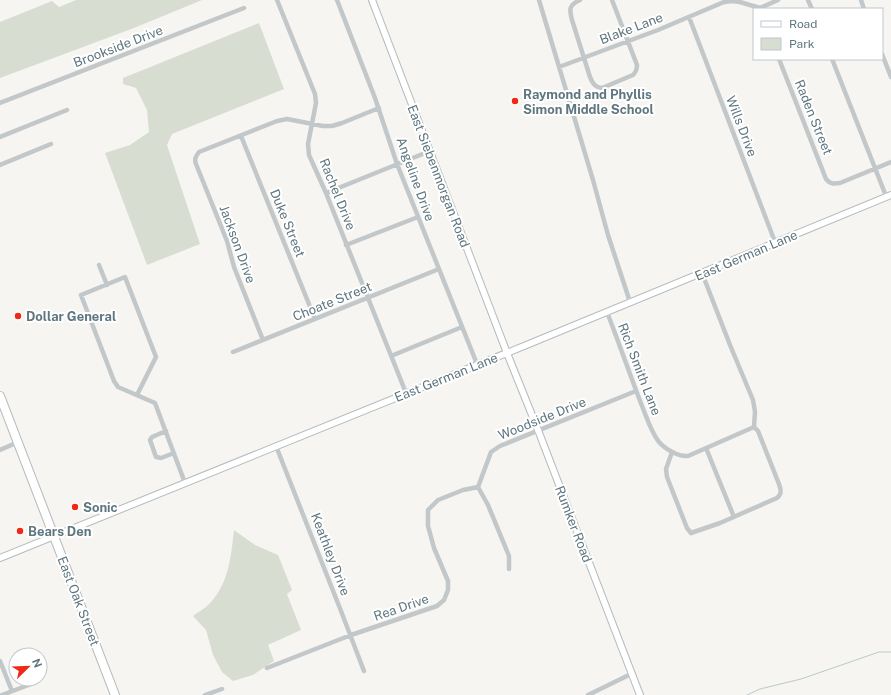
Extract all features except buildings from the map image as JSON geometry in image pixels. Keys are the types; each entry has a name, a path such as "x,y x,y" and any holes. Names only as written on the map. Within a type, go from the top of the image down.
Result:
{"highway":[{"name":"East Oak Street","path":"0,396 115,695"}],"street":[{"name":"Rachel Drive","path":"277,0 315,94 316,103 308,144 309,155 326,193 406,394"},
{"name":"Angeline Drive","path":"337,0 379,108 397,164 477,364"},
{"name":"East Siebenmorgan Road","path":"372,0 507,353"},
{"path":"538,0 591,173 608,235 630,302"},
{"path":"580,0 571,6 570,11 590,77 593,84 602,88 633,76 637,69 612,0"},
{"name":"Blake Lane","path":"559,67 724,2 740,2 760,8 778,0"},
{"name":"Brookside Drive","path":"0,103 244,8"},
{"name":"Wills Drive","path":"689,17 775,242"},
{"path":"883,57 891,77"},
{"name":"Raden Street","path":"779,60 826,179 830,183 840,183 875,169"},
{"path":"832,60 875,169 889,196"},
{"path":"241,136 277,121 287,119 323,126 332,126 379,108"},
{"path":"0,137 67,110"},
{"name":"Jackson Drive","path":"241,136 199,152 194,160 227,241 234,268 263,340"},
{"name":"Duke Street","path":"241,136 315,319"},
{"path":"0,165 51,144"},
{"path":"326,193 430,151"},
{"path":"875,169 891,162"},
{"name":"East German Lane","path":"0,558 507,353 889,196"},
{"path":"346,245 418,217"},
{"path":"99,265 107,285"},
{"name":"Choate Street","path":"232,352 439,269"},
{"path":"702,273 753,400 755,412 754,427 758,431 781,490 779,496 776,498 720,523 691,533 687,528 667,477 666,469 672,452 683,456 688,456 754,427"},
{"path":"137,395 156,357 125,277 81,295 114,381 118,387 137,395 155,402 185,483"},
{"name":"Rich Smith Lane","path":"607,312 636,391 654,434 660,443 672,452"},
{"path":"390,356 462,327"},
{"name":"Rumker Road","path":"507,353 640,695"},
{"name":"Woodside Drive","path":"478,487 491,452 500,446 636,391"},
{"path":"166,432 151,438 150,440 156,457 161,458 174,453"},
{"path":"0,450 18,442"},
{"name":"Keathley Drive","path":"276,446 364,671"},
{"path":"706,448 734,517"},
{"path":"478,487 488,505 509,556 509,569"},
{"name":"Rea Drive","path":"267,668 351,635 437,606 444,600 448,590 448,580 434,548 428,526 428,510 438,500 463,490 478,487"},
{"path":"0,661 12,691"},
{"path":"588,695 631,674"},
{"path":"2,695 23,687"},
{"path":"205,695 222,688"}],"green space":[{"path":"76,0 202,0 134,28 0,78 0,22 52,1 59,7"},
{"path":"259,23 284,89 172,134 167,145 200,244 147,265 105,153 130,145 149,132 147,110 136,88 123,84 123,78"},
{"path":"234,530 255,545 278,555 292,590 287,594 301,630 268,645 274,661 253,675 233,681 222,672 213,655 206,630 193,616 208,605 221,587 228,569"}],"waterway":[{"path":"747,695 760,689 801,679 879,652 891,652"}],"place":[{"name":"Raymond and Phyllis Simon Middle School","path":"515,101"},
{"name":"Dollar General","path":"18,316"},
{"name":"Sonic","path":"75,507"},
{"name":"Bears Den","path":"20,531"}]}
